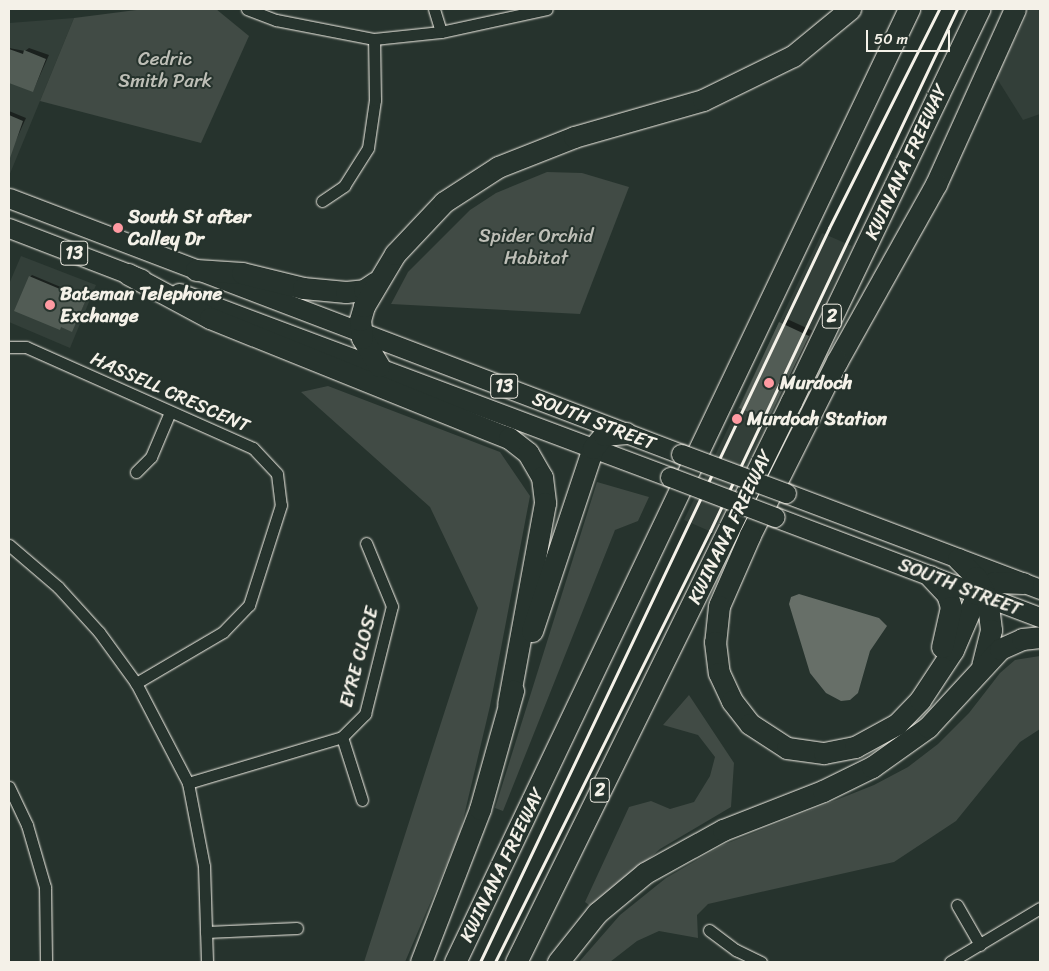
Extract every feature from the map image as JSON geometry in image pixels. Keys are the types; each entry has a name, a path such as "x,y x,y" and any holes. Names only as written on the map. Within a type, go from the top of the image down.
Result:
{"highway":[{"path":"378,366 368,353 361,331 364,306 376,282 417,228 444,202 498,167 574,137 703,100 793,56 850,9"},
{"name":"KWINANA FREEWAY","path":"455,962 909,9"},
{"name":"KWINANA FREEWAY","path":"516,962 791,402 979,9"},
{"path":"1015,9 936,184 837,361 719,606 715,642 720,673 732,701 762,733 787,748 824,753 855,747 885,732 909,714 939,674 982,593 998,582 1031,586"},
{"name":"SOUTH STREET","path":"9,198 1031,586"},
{"path":"53,245 62,241 65,234 61,218"},
{"name":"SOUTH STREET","path":"9,228 930,576 982,593 1040,618"},
{"path":"196,270 242,273 303,288 346,292 364,290 376,282"},
{"path":"128,274 210,318 510,438 528,453 542,477 545,503 508,704"},
{"path":"421,962 480,809 508,704 593,448 604,435 626,433"},
{"path":"958,559 982,593 991,630 981,668"},
{"path":"885,732 909,703 944,641 951,607 947,594 930,576"},
{"path":"558,962 597,913 645,873 723,830 823,791 879,763 928,727 1000,649 1022,639 1040,637"}],"street":[{"path":"247,9 276,20 374,40 441,32 547,9"},
{"path":"434,9 441,32"},
{"path":"322,201 344,186 368,148 375,100 374,40"},
{"name":"HASSELL CRESCENT","path":"9,347 26,347 253,448 277,474 281,505 249,605 238,620 223,632 136,683"},
{"path":"136,472 151,457 170,412"},
{"name":"EYRE CLOSE","path":"188,783 342,737 365,714 392,606 366,542"},
{"path":"9,545 64,593 99,632 136,683 188,783 204,866 207,962"},
{"path":"342,737 362,800"},
{"path":"9,787 27,825 45,887 46,962"},
{"path":"957,905 980,946"},
{"path":"950,962 980,946 1040,908"},
{"path":"206,932 298,928"},
{"path":"709,930 736,950 761,962"}],"shaded area":[{"path":"1030,9 1040,9 1040,114 1023,120 996,77"},
{"path":"74,18 40,101 9,176 9,23"},
{"path":"822,233 852,246 714,533 684,520"},
{"path":"21,256 96,285 70,348 9,322 9,284"},
{"path":"799,594 879,618 887,626 870,651 858,693 850,700 841,701 826,693 810,673 789,604 791,597"}],"green space":[{"name":"Cedric Smith Park","path":"144,9 216,9 249,36 201,143 40,101 74,18"},
{"name":"Spider Orchid Habitat","path":"547,172 582,173 629,187 580,314 391,304 408,272 470,210 496,193"},
{"path":"328,386 500,452 530,496 490,706 460,833 405,962 364,962 478,608 430,507 301,392"},
{"path":"597,482 649,497 638,521 615,530 503,811 495,808"},
{"path":"1040,656 1040,729 1020,742 956,821 894,862 708,904 697,915 698,938 659,931 637,941 610,962 579,962 620,915 666,878 723,845 874,785 908,767 938,744 969,713 1000,673 1015,660"},
{"path":"689,695 734,763 731,807 660,849 593,908 585,902 629,807 651,801 670,809 694,802 710,776 715,757 698,735 663,725"}],"building":[{"path":"9,49 23,54 24,50 46,59 33,92 9,83"},
{"path":"9,115 23,121 10,158 9,157"},
{"name":"Bateman Telephone Exchange","path":"29,276 86,300 72,332 61,327 60,330 14,311"},
{"path":"779,322 809,336 768,420 739,408"}],"railway":[{"path":"480,962 829,228 939,9"},
{"path":"495,962 710,531 957,9"}],"place":[{"name":"South St after Calley Dr","path":"118,228"},
{"name":"Bateman Telephone Exchange","path":"50,305"},
{"name":"Murdoch","path":"769,383"},
{"name":"Murdoch Station","path":"737,419"}]}
